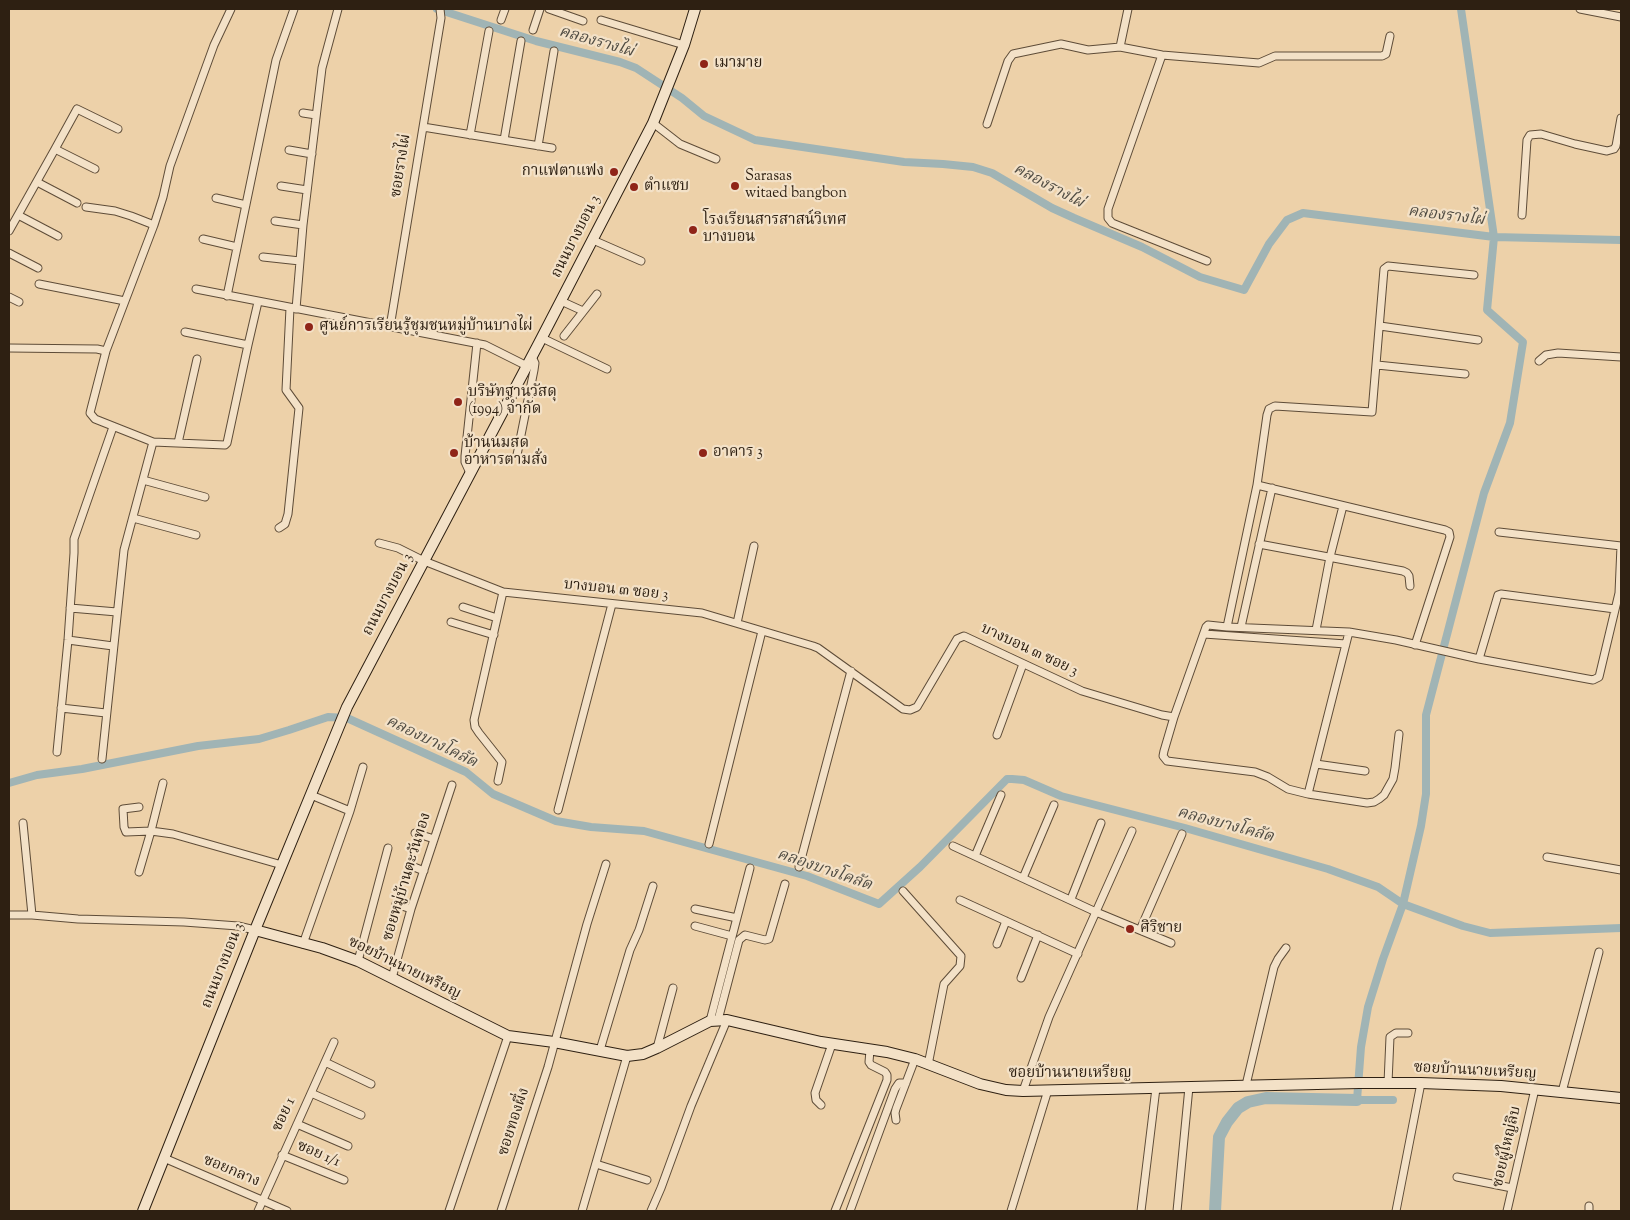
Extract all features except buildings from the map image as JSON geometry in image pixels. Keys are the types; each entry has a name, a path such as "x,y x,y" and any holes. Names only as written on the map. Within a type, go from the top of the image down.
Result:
{"street":[{"path":"231,9 214,45 170,166 154,225 106,351 90,413 94,419 152,442 223,445 227,443 258,302"},
{"path":"227,296 276,60 294,9"},
{"path":"279,528 285,524 288,514 299,408 286,390 293,308 322,68 338,9"},
{"name":"ซอยรางไผ่","path":"390,327 441,18 440,9"},
{"path":"501,20 505,9"},
{"path":"533,30 540,9"},
{"path":"549,9 583,21"},
{"name":"ถนนบางบอน 3","path":"143,1211 255,930 347,707 530,361 653,123 684,45 695,9"},
{"path":"1120,47 1128,9"},
{"path":"1580,9 1621,18"},
{"path":"602,20 684,45"},
{"path":"470,135 489,32"},
{"path":"987,124 1008,61 1013,54 1061,44 1088,50 1120,47 1162,55 1259,63 1274,56 1382,56 1386,54 1390,36"},
{"path":"504,140 521,41"},
{"path":"538,146 554,51"},
{"path":"1162,55 1108,210 1108,218 1112,223 1208,261"},
{"path":"9,231 77,108 118,129"},
{"path":"303,113 316,115"},
{"path":"1522,215 1527,140 1530,135 1541,134 1607,151 1614,149 1616,146 1621,118"},
{"path":"653,123 680,144 716,159"},
{"path":"422,127 552,148"},
{"path":"55,149 95,169"},
{"path":"289,150 312,154"},
{"path":"37,182 77,203"},
{"path":"281,186 307,190"},
{"path":"216,198 246,205"},
{"path":"86,207 115,211 154,225"},
{"path":"18,215 58,236"},
{"path":"275,221 303,225"},
{"path":"203,238 237,247"},
{"path":"593,240 641,261"},
{"path":"9,253 38,268"},
{"path":"263,257 300,261"},
{"path":"1227,627 1257,485 1266,415 1269,409 1275,406 1372,412 1384,269 1388,266 1474,275"},
{"path":"40,284 125,301"},
{"path":"196,289 477,343 535,363 518,455"},
{"path":"564,336 597,294"},
{"path":"9,297 19,302"},
{"path":"561,301 583,311"},
{"path":"1380,326 1478,340"},
{"path":"185,332 248,345"},
{"path":"542,338 607,369"},
{"path":"470,473 465,462 465,456 477,343"},
{"path":"9,348 97,349 106,351"},
{"path":"1539,361 1546,355 1558,353 1621,356"},
{"path":"178,443 196,359"},
{"path":"1376,365 1465,374"},
{"path":"57,752 68,640 74,539 113,427"},
{"path":"102,759 124,550 152,442"},
{"path":"143,480 205,497"},
{"path":"1257,485 1449,532 1450,536 1415,645"},
{"path":"1241,627 1272,488"},
{"path":"1316,630 1330,557 1343,506"},
{"path":"133,518 196,535"},
{"path":"1399,734 1395,768 1388,789 1379,799 1367,803 1288,789 1268,777 1255,772 1167,761 1163,756 1174,717 1207,626 1349,632 1593,680 1598,676 1619,593 1621,546 1499,532"},
{"name":"บางบอน ๓ ซอย 3","path":"379,543 398,548 424,561 503,592 702,613 818,648 904,709 910,710 917,706 955,641 960,637 967,637 1082,691 1174,717"},
{"path":"1259,544 1407,573 1410,586"},
{"path":"737,623 754,546"},
{"path":"498,781 502,762 478,733 474,720 503,592"},
{"path":"1479,659 1498,595 1615,609"},
{"path":"558,810 612,604"},
{"path":"463,607 497,618"},
{"path":"70,608 117,612"},
{"path":"451,622 494,635"},
{"path":"709,844 762,631"},
{"path":"1308,794 1349,632"},
{"path":"1204,634 1346,644"},
{"path":"68,640 113,646"},
{"path":"997,735 1024,664"},
{"path":"799,867 851,671"},
{"path":"61,708 106,713"},
{"path":"1316,764 1365,771"},
{"path":"303,944 350,811 363,766"},
{"path":"139,872 163,783"},
{"name":"ซอยหมู่บ้านตะวันทอง","path":"392,978 411,909 452,785"},
{"path":"311,795 350,811"},
{"path":"975,856 1001,795"},
{"path":"1023,878 1054,804"},
{"path":"139,807 124,808 125,831 173,834 282,865"},
{"path":"1071,899 1101,823"},
{"path":"23,824 32,915"},
{"path":"1023,1091 1049,1017 1132,831"},
{"path":"415,832 434,839"},
{"path":"1140,930 1182,834"},
{"path":"952,846 1096,912 1171,943"},
{"path":"358,960 388,848"},
{"path":"1547,857 1621,870"},
{"name":"ซอยทองผึ่ง","path":"501,1211 548,1067 606,864"},
{"path":"409,866 424,870"},
{"path":"718,1020 732,936 750,868"},
{"path":"651,1211 665,1179 691,1106 718,1020 739,940 745,935 765,940 769,939 785,884"},
{"path":"600,1050 630,950 639,930 653,886"},
{"path":"903,891 961,956 960,966 944,984 928,1065"},
{"path":"960,900 1078,954"},
{"path":"396,904 411,909"},
{"path":"695,909 737,918"},
{"path":"9,915 184,922 238,926 255,930"},
{"path":"996,944 1006,921"},
{"path":"695,926 732,936"},
{"name":"ซอยบ้านนายเหรียญ","path":"255,930 358,960 508,1036 554,1042 627,1056 643,1054 718,1020 832,1044 887,1052 915,1059 992,1088 1023,1091 1388,1083 1501,1086 1621,1098"},
{"path":"1021,978 1038,935"},
{"path":"1246,1085 1274,967 1286,948"},
{"path":"1562,1092 1599,952"},
{"path":"657,1048 673,988"},
{"path":"1388,1083 1390,1037 1396,1033 1408,1033"},
{"path":"450,1211 508,1036"},
{"name":"ซอย 1","path":"258,1211 334,1042"},
{"path":"821,1105 816,1100 815,1093 832,1044"},
{"path":"835,1211 887,1080 885,1072 869,1062 870,1050"},
{"path":"582,1211 627,1056"},
{"path":"896,1120 896,1109 915,1059"},
{"path":"325,1062 371,1084"},
{"path":"850,1211 895,1089 899,1083 906,1083"},
{"path":"1396,1211 1421,1084"},
{"path":"1177,1211 1189,1087"},
{"path":"1141,1211 1156,1088"},
{"name":"ซอยผู้ใหญ่ลิบ","path":"1507,1211 1535,1089"},
{"path":"1011,1211 1048,1090"},
{"path":"311,1093 361,1115"},
{"path":"297,1124 348,1146"},
{"name":"ซอย 1/1","path":"282,1155 344,1180"},
{"name":"ซอยกลาง","path":"164,1158 287,1211"},
{"path":"596,1164 647,1180"},
{"path":"1457,1177 1512,1188"}],"waterway":[{"name":"คลองรางไผ่","path":"437,9 536,41 620,62 636,68 682,98 704,116 755,140 904,162 973,167 992,173 1052,208 1142,247 1200,277 1244,290 1269,244 1287,220 1303,213 1494,237 1621,240"},
{"path":"1393,1100 1357,1100 1361,1047 1368,1007 1403,904 1421,826 1426,794 1426,715 1484,493 1510,423 1523,342 1487,310 1494,237 1461,9"},
{"name":"คลองบางโคลัด","path":"9,783 37,775 82,769 198,746 259,739 328,717 347,718 466,772 493,794 556,821 591,827 644,831 807,876 879,904 920,867 1007,779 1012,779 1024,780 1061,796 1185,828 1328,869 1378,887 1403,904 1463,926 1490,933 1621,928"},
{"path":"1215,1211 1219,1137 1227,1122 1238,1108 1248,1102 1266,1098 1357,1100"}],"place":[{"name":"เมามาย","path":"704,64"},
{"name":"กาแฟตาแฟง","path":"614,172"},
{"name":"Sarasas witaed bangbon","path":"735,186"},
{"name":"ตำแซบ","path":"634,187"},
{"name":"โรงเรียนสารสาสน์วิเทศ บางบอน","path":"693,230"},
{"name":"ศูนย์การเรียนรู้ชุมชนหมู่บ้านบางไผ่","path":"309,327"},
{"name":"บริษัทฐานวัสดุ (1994) จำกัด","path":"458,402"},
{"name":"บ้านนมสด อาหารตามสั่ง","path":"454,453"},
{"name":"อาคาร 3","path":"703,453"},
{"name":"ศิริชาย","path":"1130,929"}]}
